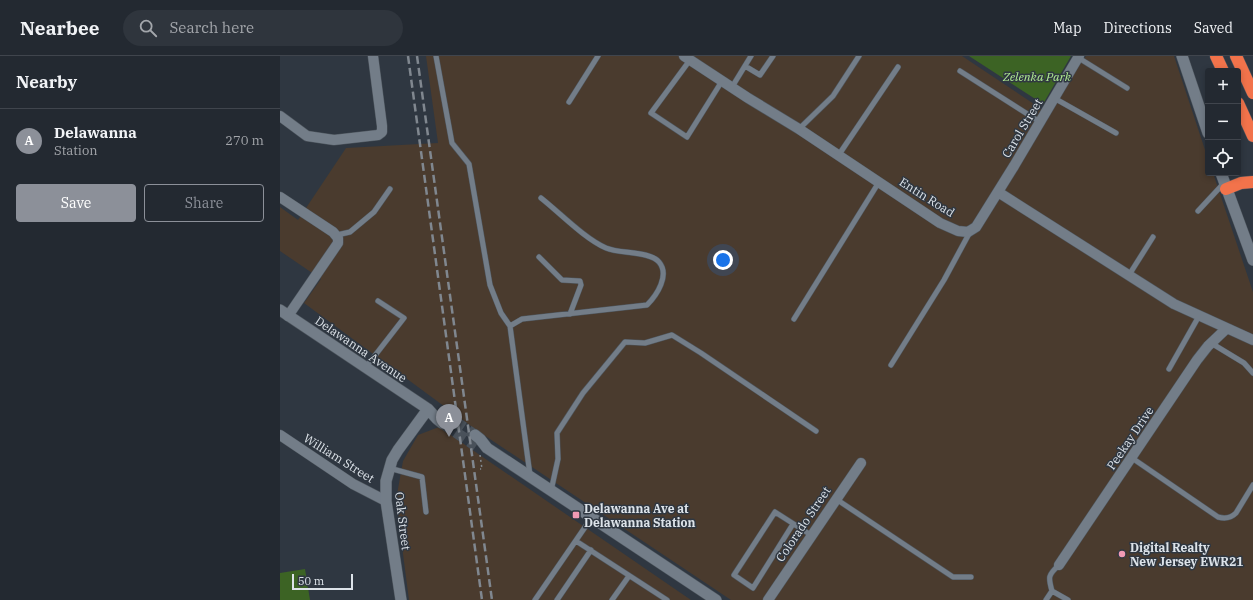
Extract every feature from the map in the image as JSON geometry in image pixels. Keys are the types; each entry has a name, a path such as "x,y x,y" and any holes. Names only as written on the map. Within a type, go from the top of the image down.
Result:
{"highway":[{"path":"1216,56 1222,68"},
{"path":"1236,56 1253,93"},
{"path":"1238,104 1253,136"},
{"path":"1224,181 1241,183 1247,181 1253,182"}],"street":[{"path":"280,116 307,136 334,140 378,135 382,132 382,126 373,56"},
{"path":"1182,56 1205,125"},
{"name":"Carol Street","path":"998,192 1078,57"},
{"name":"Entin Road","path":"687,58 799,129 940,223 958,231 968,232 971,230"},
{"path":"1224,181 1253,260"},
{"path":"971,230 976,227 998,192 1174,304 1253,340"},
{"path":"280,197 338,237 338,243 284,313"},
{"name":"Delawanna Avenue","path":"284,313 428,409 437,420 441,418"},
{"name":"Peekay Drive","path":"1059,565 1197,360 1211,343 1226,329"},
{"name":"Oak Street","path":"400,600 386,501 386,481 389,468 398,450 428,409"},
{"name":"William Street","path":"280,435 353,484 386,501"},
{"path":"479,445 530,476 716,600"},
{"name":"Colorado Street","path":"768,600 861,463"}],"lane":[{"path":"436,56 452,143 469,164 490,285 501,313 510,326 530,476"},
{"path":"569,102 598,56"},
{"path":"732,87 751,56"},
{"path":"745,66 760,75 773,56"},
{"path":"799,129 833,96 859,56"},
{"path":"1078,57 1127,88"},
{"path":"687,58 651,113 687,137 722,81"},
{"path":"838,156 898,67"},
{"path":"960,71 1040,122"},
{"path":"1054,98 1116,133"},
{"path":"1198,211 1224,181"},
{"path":"794,320 879,182"},
{"path":"338,237 350,232 374,212 390,189"},
{"path":"510,326 522,319 647,305 654,298 662,279 662,268 658,261 650,256 617,252 606,248 584,234 541,198"},
{"path":"891,365 944,280 971,230"},
{"path":"1128,275 1153,237"},
{"path":"539,258 562,280 580,281 581,284 570,314"},
{"path":"366,367 404,318 378,301"},
{"path":"1169,369 1199,316"},
{"path":"551,491 558,459 557,433 583,393 625,342 645,343 672,336 701,353 816,431"},
{"path":"1211,343 1244,363 1253,372"},
{"path":"1132,458 1218,517 1224,518 1233,516 1253,485"},
{"path":"389,468 422,477 426,512"},
{"path":"836,499 953,577 971,577"},
{"path":"794,524 753,588 734,575 775,512 794,524 811,536"},
{"path":"535,600 592,517"},
{"path":"576,541 667,600"},
{"path":"557,600 591,550"},
{"path":"1059,565 1050,573 1049,579 1052,591 1068,600"},
{"path":"612,600 629,576"},
{"path":"1046,600 1052,591"}],"path":[{"path":"479,445 482,469 480,469"}],"shaded area":[{"path":"426,56 962,56 1046,112 1086,56 1174,56 1205,150 1205,176 1214,176 1253,292 1253,600 731,600 475,429 304,303 321,279 280,251 280,207 298,220 346,148 438,143"},
{"path":"439,427 691,600 409,600 396,500 403,461 418,435"}],"green space":[{"name":"Zelenka Park","path":"969,56 1071,56 1043,104"},
{"path":"305,569 310,600 280,600 280,573"}],"tunnel":[{"path":"441,412 475,435"},
{"path":"442,423 476,446"}],"railway":[{"path":"408,56 482,600"},
{"path":"417,56 492,600"}],"place":[{"name":"Delawanna","path":"449,437"},
{"name":"Delawanna Ave at Delawanna Station","path":"576,515"},
{"name":"Digital Realty New Jersey EWR21","path":"1122,554"}]}
